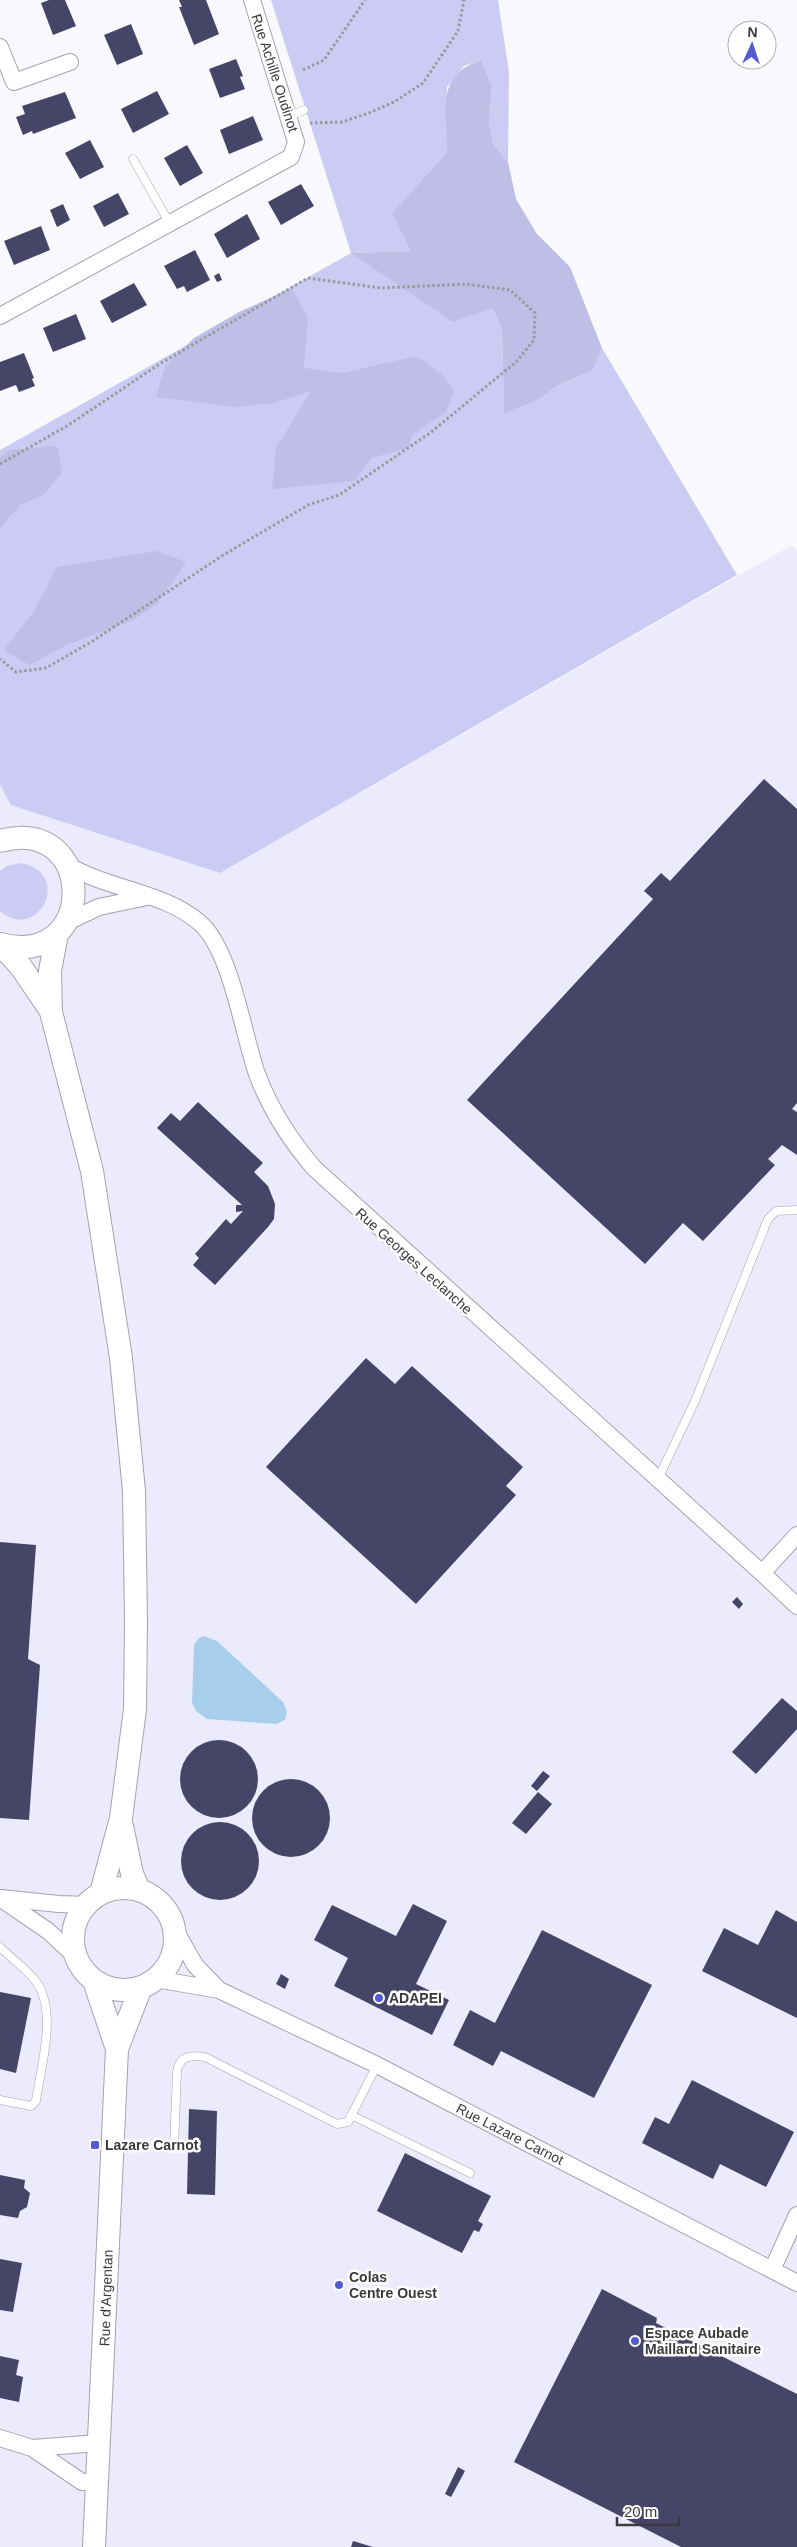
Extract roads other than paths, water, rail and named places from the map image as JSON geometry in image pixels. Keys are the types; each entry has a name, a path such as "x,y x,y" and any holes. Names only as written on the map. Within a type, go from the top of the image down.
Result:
{"main road":[{"path":"5,835 31,838 46,844 59,853 68,865 74,879 75,894 73,908 62,928 50,971 51,1012 92,1172 121,1358 134,1491 135,1709 121,1818 93,1899 78,1916 73,1929 72,1943 75,1956 82,1970 94,1981 116,1990 148,1984 168,1965 174,1947 174,1928 167,1912 155,1899 139,1890 121,1888 93,1899"},
{"path":"0,944 14,947 29,947 44,942 62,928"},
{"path":"0,944 21,967 51,1012"},
{"path":"121,1818 132,1874 139,1890"},
{"name":"Rue d'Argentan","path":"94,1981 117,2049 94,2547"},
{"name":"Rue d'Argentan","path":"117,2049 148,1984"}],"street":[{"name":"Rue Achille Oudinot","path":"0,316 290,157 296,142 252,0"},
{"path":"0,47 14,82 70,62"},
{"name":"Rue Georges Leclanche","path":"68,865 99,881 162,900 190,915 202,924 222,956 258,1077 285,1130 314,1168 797,1606"},
{"path":"62,928 99,907 150,897"},
{"path":"762,1573 797,1535"},
{"path":"0,1898 59,1904 93,1899"},
{"path":"0,1898 48,1931 75,1956"},
{"name":"Rue Lazare Carnot","path":"174,1928 195,1965 219,1990"},
{"name":"Rue Lazare Carnot","path":"148,1984 219,1990 377,2065 797,2283"},
{"path":"772,2270 797,2215"},
{"path":"0,2438 32,2448 82,2482 98,2482"},
{"path":"32,2448 100,2443"}],"lane":[{"path":"290,120 304,110"},
{"path":"133,159 170,224"},
{"path":"658,1479 695,1401 768,1219 776,1211 797,1210"},
{"path":"0,1947 34,1980 45,1998 48,2021 36,2101 31,2106 0,2100"},
{"path":"174,2146 178,2063 191,2056 204,2056 337,2124 348,2122 377,2065"},
{"path":"351,2116 470,2173"}],"place":[{"name":"ADAPEI","path":"379,1998"},
{"name":"Lazare Carnot","path":"95,2145"},
{"name":"Colas Centre Ouest","path":"339,2285"},
{"name":"Espace Aubade Maillard Sanitaire","path":"635,2341"}]}
